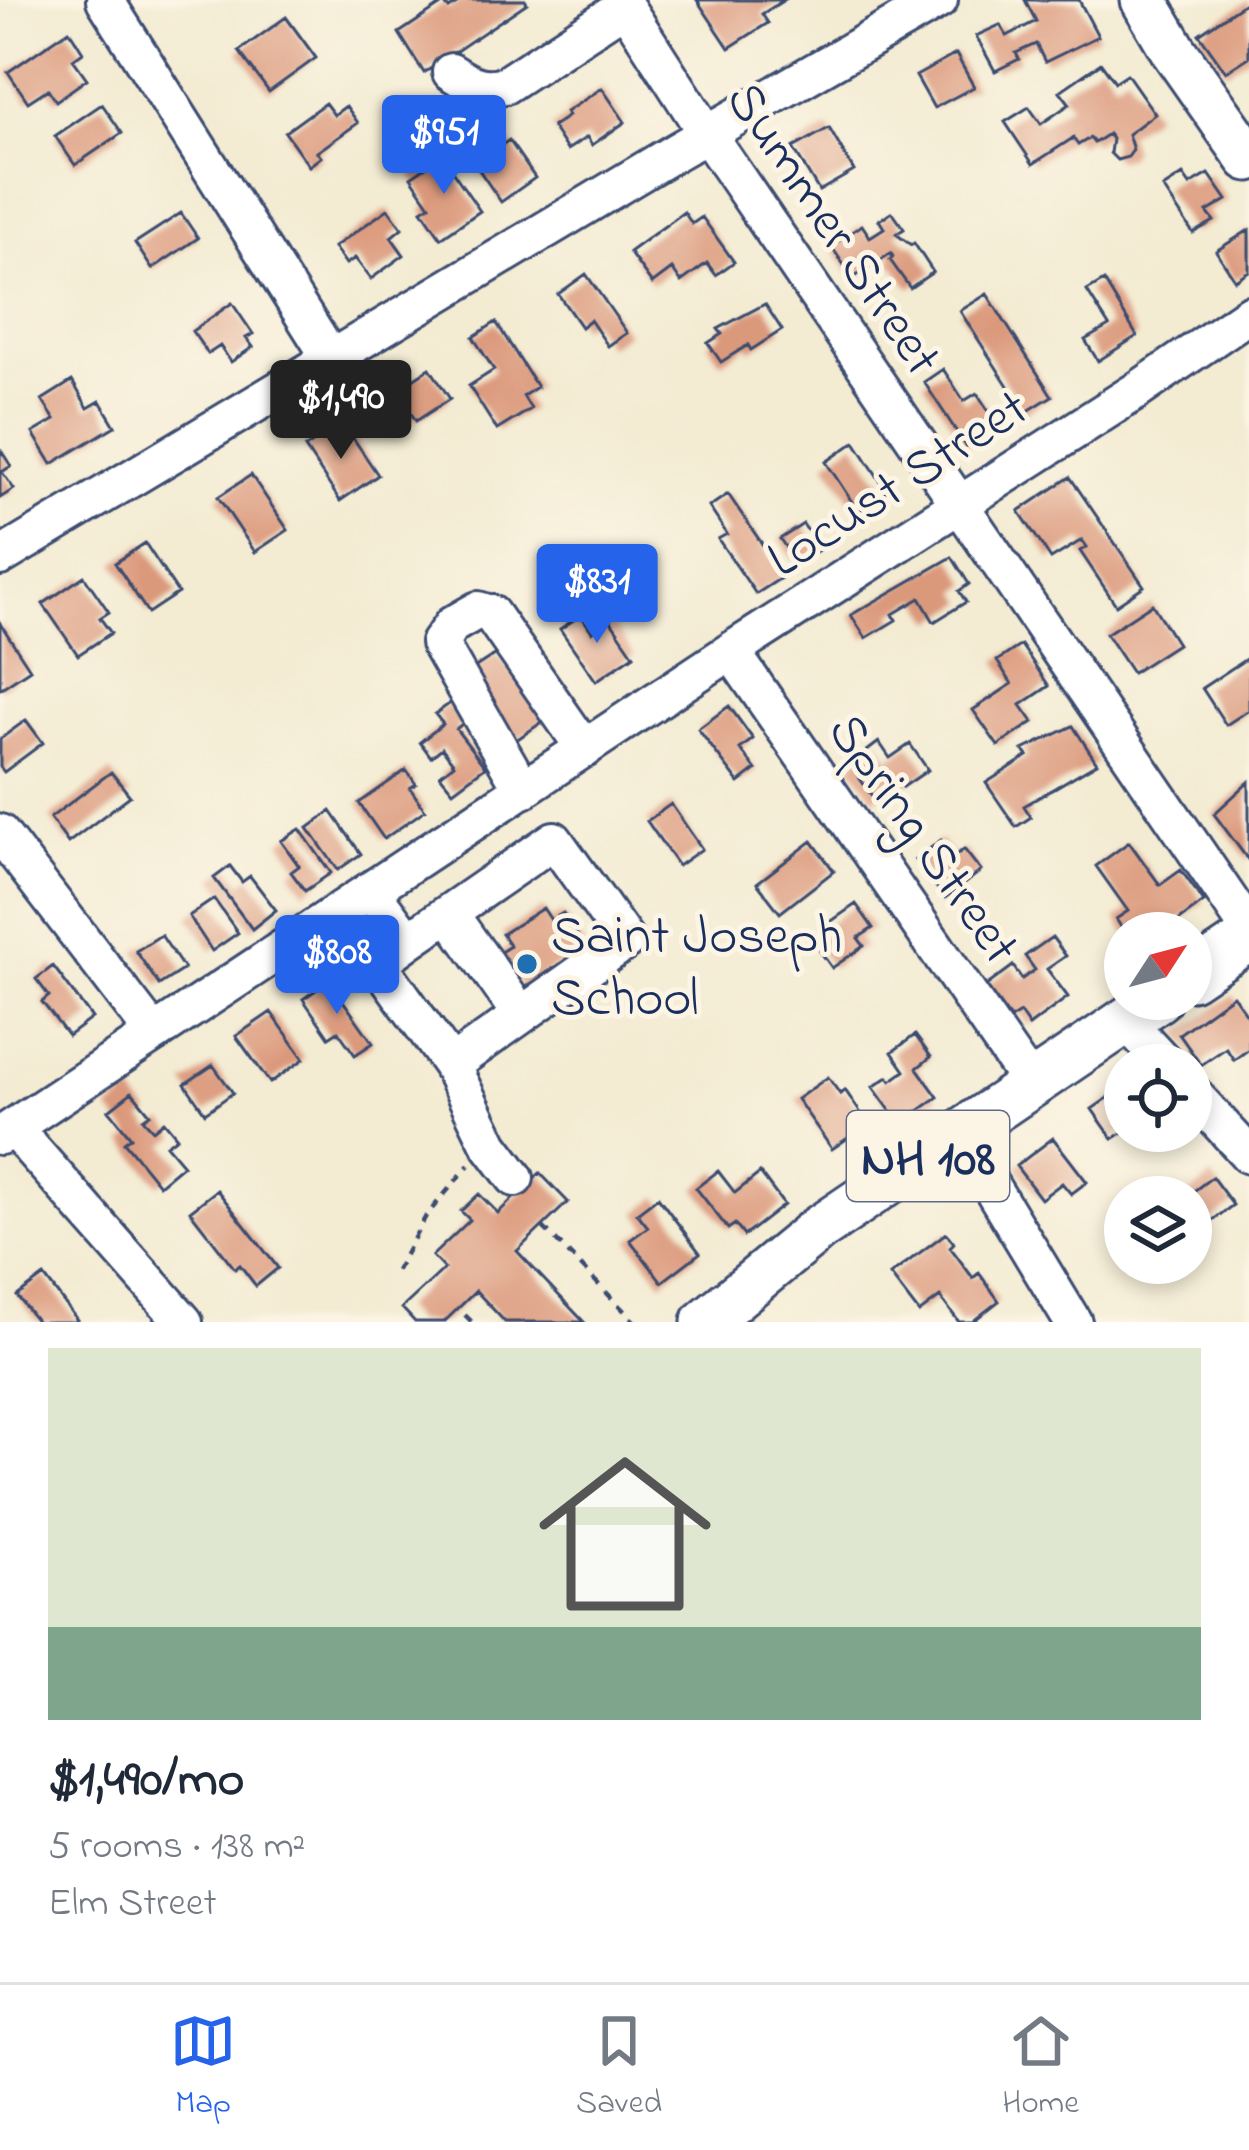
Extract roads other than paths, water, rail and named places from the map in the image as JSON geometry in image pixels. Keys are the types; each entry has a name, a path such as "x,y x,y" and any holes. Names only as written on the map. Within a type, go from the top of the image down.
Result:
{"main road":[{"path":"1144,0 1249,158"},
{"path":"1212,961 1249,934"},
{"name":"NH 108","path":"705,1322 817,1230 1127,1020"}],"street":[{"path":"105,0 332,359"},
{"path":"0,557 939,0"},
{"path":"451,72 472,86 505,86 623,3"},
{"name":"Summer Street","path":"623,3 1249,934"},
{"name":"Locust Street","path":"6,1132 1249,314"},
{"path":"523,790 439,643 452,625 478,610 490,614 585,749"},
{"name":"Spring Street","path":"731,651 1031,1085"},
{"path":"0,833 154,1034"},
{"path":"451,1065 626,941 554,840 378,962 451,1065 490,1145 515,1178"},
{"path":"371,891 408,941"},
{"path":"449,913 520,1016"},
{"path":"1212,1114 1249,1155"},
{"path":"6,1132 184,1322"},
{"path":"960,1135 1073,1322"}],"place":[{"name":"Saint Joseph School","path":"527,964"}]}
